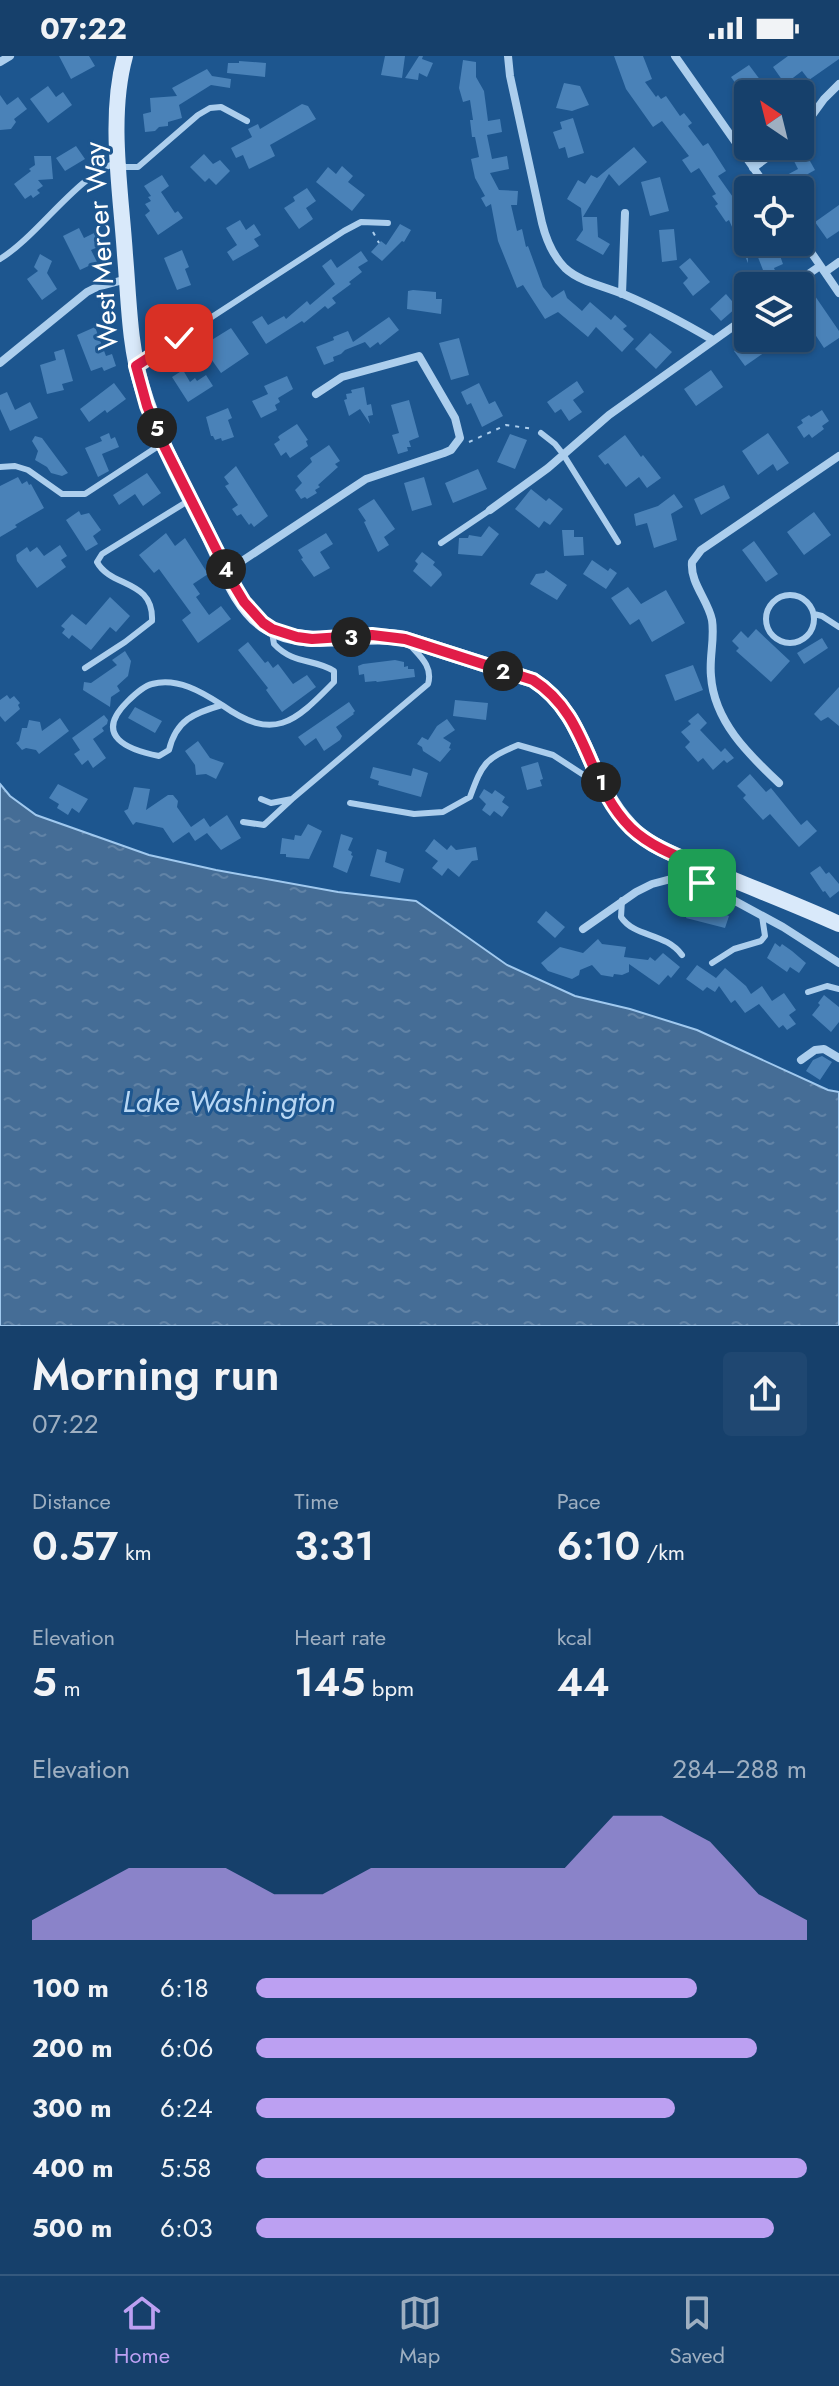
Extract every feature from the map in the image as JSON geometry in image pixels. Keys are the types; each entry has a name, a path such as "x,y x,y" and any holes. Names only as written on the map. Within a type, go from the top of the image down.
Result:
{"street":[{"path":"0,62 10,56"},
{"name":"West Mercer Way","path":"125,56 118,89 118,162 129,325 136,366 147,406 163,444 227,571 254,615 272,629"},
{"path":"508,56 546,237 564,267 713,340"},
{"path":"675,56 759,176"},
{"path":"814,113 839,84"},
{"path":"753,168 764,160"},
{"path":"622,294 625,213"},
{"path":"813,256 839,293"},
{"path":"814,273 839,262"},
{"path":"0,363 87,292 127,279"},
{"path":"490,510 609,415 734,326"},
{"path":"227,571 366,479 444,453 460,438 455,418 419,356 342,377 316,394"},
{"path":"779,783 745,752 730,731 718,703 711,679 713,624 693,577 692,562 701,550 839,456"},
{"path":"272,629 312,639 372,635 405,639 533,680 547,689 567,711 615,808 640,835 839,963"},
{"path":"583,929 622,900 652,884 705,876 839,924"},
{"path":"801,1060 815,1050 824,1049 839,1058"}],"lane":[{"path":"0,259 102,169 118,162 125,167 138,167 210,108 221,107 247,121"},
{"path":"136,366 344,231 361,222 388,223"},
{"path":"541,433 563,454 618,542"},
{"path":"0,467 15,466 28,470 62,494 85,494 163,444"},
{"path":"85,668 152,621 150,604 145,595 132,584 101,568 97,562 102,554 191,499"},
{"path":"441,543 490,510"},
{"path":"814,614 812,629 801,640 785,642 771,633 768,626 768,610 778,598 785,596 800,597 814,614 839,627"},
{"path":"222,705 183,722 173,734 169,750 159,756 136,752 125,745 116,736 113,725 117,713 138,691 152,684 176,683 202,692 222,705 246,721 262,726 279,725 291,719 334,682 334,671 295,659 279,649 272,639 272,629"},
{"path":"243,822 264,825 428,684 428,666 405,639"},
{"path":"350,803 414,814 443,812 470,797 478,776 491,757 518,745 553,755 604,787"},
{"path":"261,799 271,803 292,799"},
{"path":"622,900 621,917 629,927 675,945 682,955"},
{"path":"712,963 734,949 761,941 765,936 762,916"},
{"path":"808,992 827,986 839,989"}],"path":[{"path":"371,223 373,236 379,243"},
{"path":"456,445 478,439 506,425 528,427 541,433"}],"water":[{"name":"Lake Washington","path":"0,784 10,796 36,815 149,855 338,892 416,901 507,965 575,996 697,1030 828,1090 839,1092 839,1326 0,1326"}],"building":[{"path":"59,56 89,56 95,66 71,79"},
{"path":"385,56 405,56 402,78 381,75"},
{"path":"419,56 433,63 427,77 419,73 418,80 405,78"},
{"path":"614,56 643,56 652,79 645,82 656,97 658,95 661,99 666,96 680,116 684,113 692,123 688,126 703,146 708,143 726,171 718,176 734,199 734,231 729,220 726,222 715,206 718,204 712,196 716,194 699,168 691,173 682,160 689,156 662,121 653,127 626,89"},
{"path":"788,56 839,56 809,80 802,71 790,80 782,80 773,67"},
{"path":"463,60 476,62 476,77 484,91 488,121 500,119 502,132 487,135 492,159 507,156 509,169 490,173 499,190 518,191 517,205 511,205 517,231 522,229 543,287 552,298 564,290 567,298 582,311 590,302 611,320 615,315 627,326 623,329 634,339 622,352 596,327 588,337 558,312 545,319 523,285 517,288 498,241 491,204 486,207 481,198 485,196 475,178 471,159 479,157 475,137 472,137 470,100 463,102 459,88"},
{"path":"228,63 266,63 265,77 227,73"},
{"path":"749,65 760,80 734,81 731,77"},
{"path":"207,69 212,76 231,79 230,88 211,85 179,105 182,118 168,122 168,126 155,131 145,132 143,114 151,112 150,98 177,96 172,88"},
{"path":"564,83 580,86 589,105 572,111 556,108"},
{"path":"48,86 56,97 63,92 72,105 48,123 30,99"},
{"path":"0,95 7,105 18,97 27,109 14,119 16,122 11,129 0,130"},
{"path":"302,104 308,106 316,119 270,145 275,156 249,169 243,155 236,158 231,148 252,137 248,129 258,124 260,129"},
{"path":"573,118 584,153 568,158 565,147 559,149 553,132 562,129 560,122"},
{"path":"76,146 85,159 65,171 56,158"},
{"path":"634,147 647,162 619,186 609,174 583,217 597,217 598,237 610,244 603,255 576,240 583,230 581,208 567,199 578,180 585,184 591,175 597,178"},
{"path":"204,154 213,164 220,160 230,171 216,185 209,178 205,182 190,167"},
{"path":"34,156 51,156 53,179 38,180 43,186 37,190 40,193 25,199 14,184 31,171 29,169 35,165"},
{"path":"809,160 815,170 804,176 785,176 798,169 794,161"},
{"path":"342,166 353,176 348,182 365,195 352,211 316,182 328,167 336,174"},
{"path":"162,175 169,186 161,192 175,213 178,211 183,218 158,235 145,215 150,211 145,204 151,201 148,197 151,196 144,186"},
{"path":"660,177 669,211 650,216 641,182"},
{"path":"307,188 316,201 306,208 313,219 299,229 284,208"},
{"path":"839,205 839,231 827,239 815,222"},
{"path":"240,220 246,230 254,224 261,235 254,239 259,246 233,261 227,252 237,245 226,228"},
{"path":"400,224 411,230 404,242 382,261 371,252 381,241 386,245"},
{"path":"79,228 84,238 98,231 105,244 91,250 97,262 80,270 63,236"},
{"path":"674,229 677,260 662,262 659,230"},
{"path":"182,250 189,267 185,269 191,285 177,290 164,258"},
{"path":"361,251 368,261 358,267 362,272 349,282 351,284 332,298 336,303 328,309 325,306 304,323 302,321 266,344 252,322 262,316 268,325 284,316 286,319 307,301 310,305 335,284 322,266 331,259 337,268"},
{"path":"40,254 52,261 47,273 57,289 42,300 27,279 38,271 34,267"},
{"path":"758,256 780,256 783,264 774,268 776,272 759,272 763,270"},
{"path":"690,258 710,282 693,296 683,283 688,278 679,267"},
{"path":"408,291 436,292 436,299 442,299 441,314 407,309"},
{"path":"726,294 734,303 734,310 721,321 710,309"},
{"path":"814,297 839,331 839,338 824,348 814,333"},
{"path":"389,317 399,330 380,345 378,342 370,348 365,342 345,350 333,357 334,361 324,365 316,347 348,331 353,342"},
{"path":"95,327 106,356 112,354 116,366 104,371 102,367 91,371 77,335"},
{"path":"231,328 249,354 221,373 202,346"},
{"path":"650,333 672,352 656,369 635,349"},
{"path":"459,338 469,375 451,380 439,343"},
{"path":"64,349 73,381 62,384 64,390 47,394 40,365 56,360 54,352"},
{"path":"735,352 765,352 745,366"},
{"path":"183,370 190,382 206,375 213,386 188,402 172,377"},
{"path":"711,370 723,387 696,406 684,389"},
{"path":"287,376 293,389 278,398 280,402 275,405 277,410 261,418 252,401 268,394 264,386"},
{"path":"577,381 584,392 573,400 582,412 569,421 561,409 555,413 547,402"},
{"path":"114,383 126,399 89,422 80,409"},
{"path":"479,383 489,404 495,401 503,416 482,427 471,403 467,405 461,392"},
{"path":"364,387 367,405 371,404 373,415 368,416 370,424 360,409 349,416 344,400 347,399 346,394 352,393 351,390"},
{"path":"7,392 15,410 30,402 38,418 10,431 0,409 0,395"},
{"path":"409,400 419,437 409,441 411,447 407,447 408,451 398,454 392,435 399,433 391,405"},
{"path":"228,408 232,418 228,420 234,437 215,440 206,417"},
{"path":"822,410 829,421 822,426 824,429 812,438 809,434 804,438 797,427 803,423 801,420"},
{"path":"297,424 308,440 308,446 290,458 286,452 281,456 274,444 280,440 280,435"},
{"path":"109,433 111,439 115,437 119,447 102,454 109,471 98,477 85,448 102,441 100,437"},
{"path":"768,433 789,463 777,471 773,464 758,475 742,451"},
{"path":"510,434 527,440 515,469 497,462"},
{"path":"625,435 661,478 647,488 639,477 626,487 608,463 605,465 598,456"},
{"path":"35,436 42,438 68,473 62,476 51,473 35,460 38,451 32,441"},
{"path":"329,445 340,461 335,464 338,467 318,485 317,493 301,499 295,490 302,483 297,476 312,462 310,458"},
{"path":"236,466 268,516 254,527 232,509 238,505 225,486 229,484 224,477"},
{"path":"478,469 487,489 453,503 445,483"},
{"path":"147,473 161,493 143,506 135,494 119,505 113,495"},
{"path":"18,477 22,484 27,481 31,484 44,508 0,537 0,486"},
{"path":"424,477 432,505 412,511 404,483"},
{"path":"724,485 730,498 701,515 694,499"},
{"path":"531,489 563,509 550,525 544,521 539,528 515,509"},
{"path":"674,494 683,507 671,514 677,540 654,548 647,523 636,526 634,514 658,506"},
{"path":"374,499 395,529 384,537 389,545 378,552 358,509"},
{"path":"79,511 81,515 89,513 101,530 93,536 98,544 86,551 66,520"},
{"path":"814,512 831,535 804,555 787,532"},
{"path":"489,526 499,534 482,556 458,554 459,538 468,538 469,535 481,537"},
{"path":"562,530 574,530 574,537 583,537 584,555 564,556"},
{"path":"166,533 175,546 185,538 208,574 193,584 200,594 196,597 209,615 221,606 231,619 198,643 182,620 191,613 159,569 154,573 139,555"},
{"path":"326,533 333,544 320,552 330,568 314,577 298,550"},
{"path":"754,541 778,574 766,582 742,550"},
{"path":"60,545 67,556 61,560 66,567 37,588 16,555 27,547 30,552 37,547 44,556"},
{"path":"422,552 435,562 433,565 442,575 431,587 413,571 418,564 415,561"},
{"path":"592,560 617,573 606,589 583,574"},
{"path":"546,570 567,585 557,600 530,584 536,574"},
{"path":"628,587 641,604 666,590 685,623 652,642 639,619 630,625 611,598"},
{"path":"110,597 130,616 116,632 110,627 91,650 72,635 69,639 62,633 65,629 61,626 72,614 86,625"},
{"path":"756,629 790,661 771,682 736,651 739,648 732,641 741,631 748,638"},
{"path":"822,638 828,648 804,664 797,653"},
{"path":"248,642 265,663 268,661 273,668 278,664 293,684 307,675 316,687 282,712 266,690 268,688 238,650"},
{"path":"125,651 131,661 128,676 117,686 120,691 111,697 110,707 83,690 84,682 91,683 117,665 112,660"},
{"path":"395,660 404,662 404,667 408,666 408,669 414,669 415,677 365,682 364,674 359,675 358,666"},
{"path":"693,665 703,690 675,701 665,675"},
{"path":"839,687 839,726 828,717 821,721 814,714"},
{"path":"7,695 10,699 14,696 20,703 20,709 5,722 0,716 0,700"},
{"path":"455,700 488,703 486,720 453,716"},
{"path":"349,702 355,711 336,727 342,736 340,740 324,751 316,738 305,746 298,737"},
{"path":"135,707 162,721 155,733 128,718"},
{"path":"698,713 707,723 700,730 721,752 725,748 734,758 727,763 724,760 713,770 703,758 698,762 685,747 690,742 681,732"},
{"path":"104,715 108,720 102,728 104,731 93,739 106,758 93,768 88,760 82,765 74,754 80,750 72,738"},
{"path":"60,718 69,731 39,754 36,750 22,750 16,743 29,720 40,722 42,731"},
{"path":"447,719 455,730 443,738 451,743 451,749 440,762 417,744 422,737 428,740 437,726"},
{"path":"198,741 210,758 224,763 216,779 206,774 196,775 195,765 185,751"},
{"path":"538,762 542,786 527,790 521,767"},
{"path":"373,767 411,776 413,768 428,773 421,797 378,785 379,781 370,778"},
{"path":"750,774 766,792 771,788 801,825 807,820 817,831 799,847 770,814 763,820 743,798 746,795 737,786"},
{"path":"58,784 88,799 79,813 72,808 68,815 49,798"},
{"path":"134,787 150,789 146,810 168,795 173,795 191,827 204,818 210,827 227,815 241,838 221,850 207,833 195,841 189,832 173,843 163,828 136,822 133,825 124,811 128,809"},
{"path":"484,789 492,794 495,790 505,797 502,802 509,807 502,817 494,811 490,816 482,810 486,804 479,797"},
{"path":"308,824 322,831 309,859 280,854 282,838 294,840 295,835 301,836"},
{"path":"341,834 353,838 348,850 353,856 347,873 333,867"},
{"path":"434,839 447,850 451,845 456,850 476,847 478,860 472,861 459,877 448,868 442,876 432,868 438,861 425,851"},
{"path":"377,849 387,852 385,862 404,869 400,883 370,876"},
{"path":"820,866 839,884 839,891 830,898 810,873"},
{"path":"692,901 729,916 725,928 686,918"},
{"path":"546,911 565,927 555,938 537,922"},
{"path":"598,939 602,944 626,947 624,957 648,960 650,957 655,961 663,953 680,967 671,978 668,975 659,985 629,964 629,972 622,975 601,975 592,965 580,970 579,975 572,979 548,971 541,963 560,947 583,953"},
{"path":"775,943 780,947 782,944 806,963 799,973 790,967 787,972 767,958"},
{"path":"697,965 716,978 725,968 751,994 762,986 772,1001 784,993 796,1010 789,1015 796,1024 787,1030 783,1025 779,1028 759,1004 745,1013 735,1000 731,1003 719,986 715,992 707,987 703,991 686,979"},
{"path":"824,995 839,1007 839,1022 831,1032 812,1015"},
{"path":"822,1056 832,1062 820,1080 806,1071 813,1060"}],"route":[{"path":"179,338 136,366 141,386 163,444 235,587 254,615 272,629 297,637 391,636 533,680 558,699 567,711 615,808 630,827 652,844 708,869 702,883"}]}
